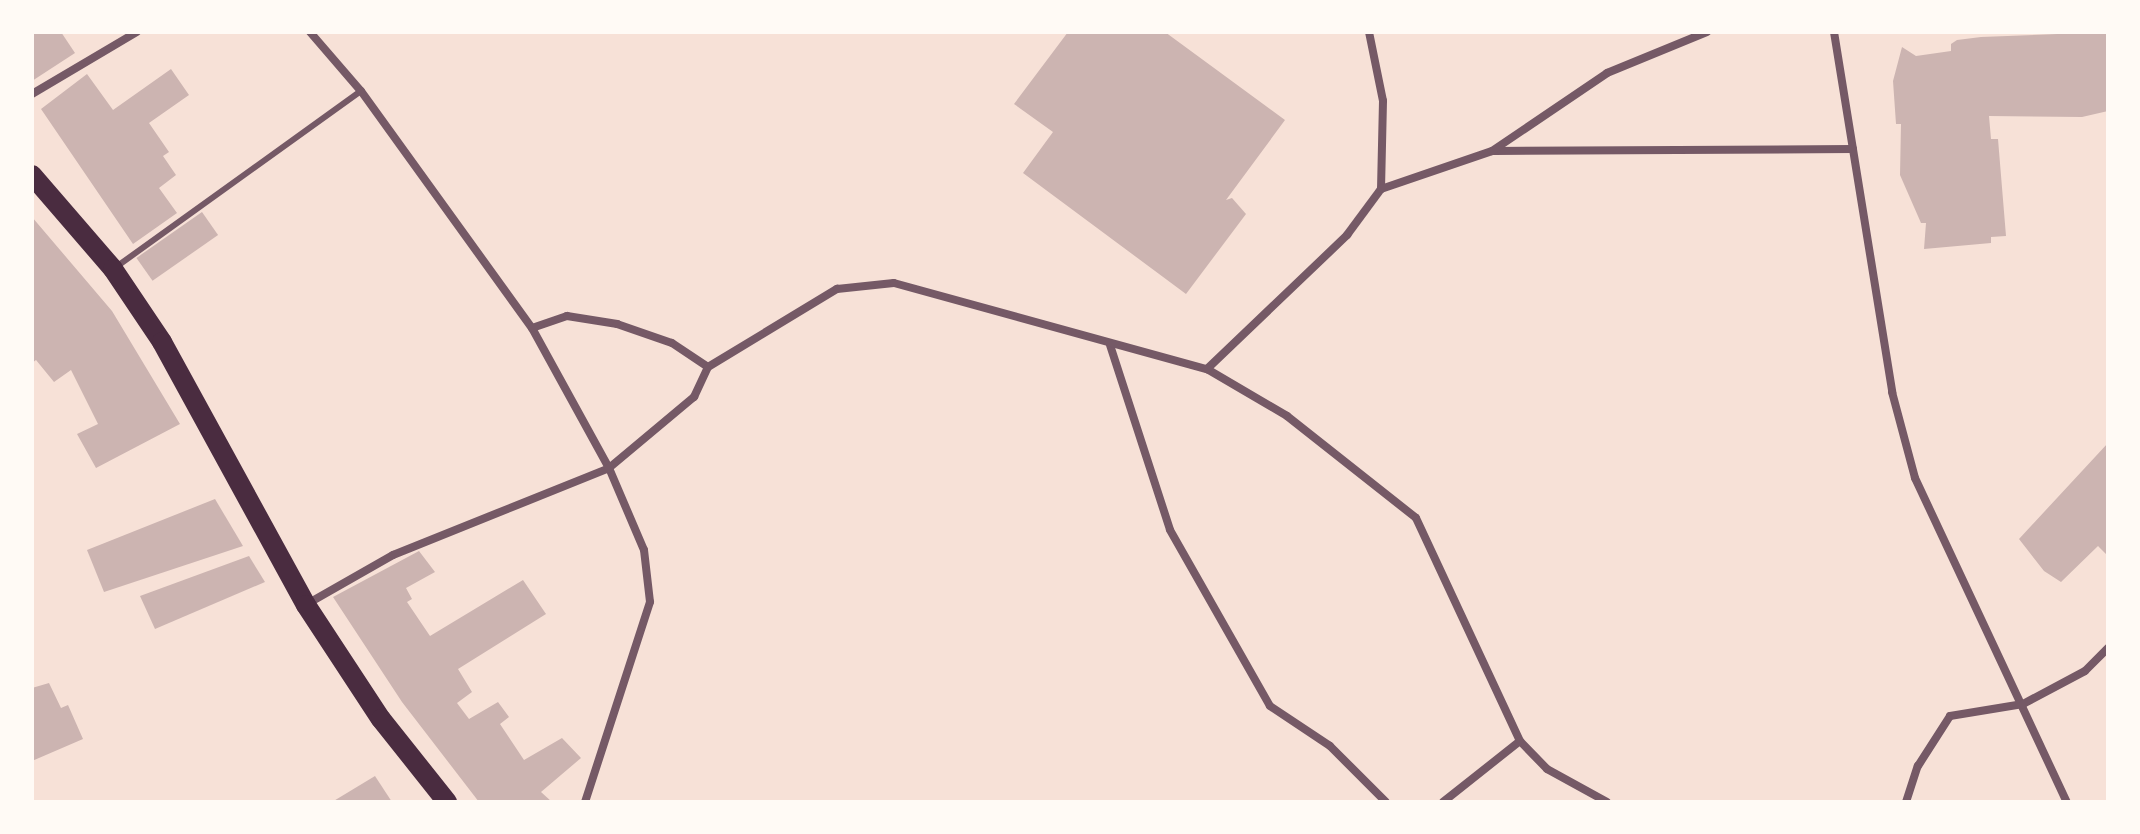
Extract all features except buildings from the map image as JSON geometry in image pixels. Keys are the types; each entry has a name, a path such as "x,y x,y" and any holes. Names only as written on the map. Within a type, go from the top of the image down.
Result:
{"main road":[{"path":"32,175 113,269 162,342 306,605 381,719 447,802"}],"street":[{"path":"32,94 137,32"},
{"path":"310,32 361,91 532,328 609,468 644,550 650,602 585,802"},
{"path":"1369,32 1383,101 1381,189"},
{"path":"1207,369 1347,235 1381,189 1492,151 1607,73 1707,32"},
{"path":"1834,32 1892,392 1915,478 2067,802"},
{"path":"1492,151 1853,149"},
{"path":"306,605 393,555 609,468 694,397 708,367 837,289 894,283 1110,345 1207,369 1287,416 1416,518 1520,741 1547,769 1607,802"},
{"path":"532,328 567,316 617,324 672,343 708,367"},
{"path":"1110,345 1170,530 1270,706 1330,746 1386,802"},
{"path":"1906,802 1918,766 1950,716 2023,704 2085,671 2108,648"},
{"path":"1443,802 1520,741"}],"lane":[{"path":"113,269 361,91"}]}
